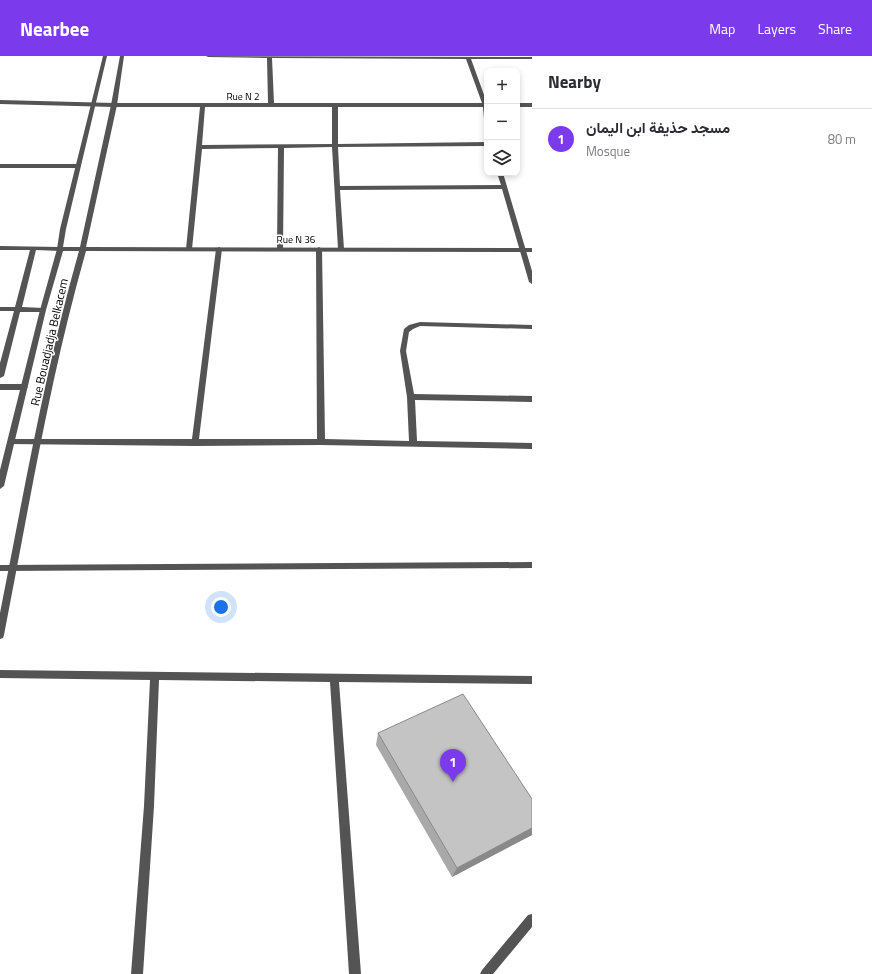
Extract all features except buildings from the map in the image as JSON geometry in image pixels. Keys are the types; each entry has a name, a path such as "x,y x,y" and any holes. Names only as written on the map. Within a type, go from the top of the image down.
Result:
{"street":[{"name":"Rue Bouadjadja Belkacem","path":"0,482 43,310 60,249 78,166 105,56"},
{"name":"Rue Bouadjadja Belkacem","path":"0,635 12,567 38,441 66,309 83,249 114,105 122,56"},
{"path":"208,56 532,58"},
{"path":"269,57 270,105"},
{"path":"467,57 486,104"},
{"name":"Rue N 2","path":"0,102 93,105 484,105"},
{"path":"189,249 203,105"},
{"path":"336,105 336,146 341,249"},
{"path":"520,105 532,105"},
{"path":"198,147 484,144"},
{"path":"280,249 281,146"},
{"path":"0,166 78,166"},
{"path":"501,176 532,282"},
{"path":"338,188 504,187"},
{"name":"Rue N 36","path":"0,248 532,250"},
{"path":"0,376 34,248"},
{"path":"195,444 219,249"},
{"path":"319,249 321,442"},
{"path":"0,309 43,310"},
{"path":"413,444 411,397 403,351 406,331 410,327 420,324 532,327"},
{"path":"0,387 24,387"},
{"path":"411,397 532,399"},
{"path":"11,442 38,441 195,444 321,442 532,446"},
{"path":"0,568 532,565"},
{"path":"0,674 155,677 532,680"},
{"path":"137,974 149,806 155,677"},
{"path":"334,678 355,974"},
{"path":"486,974 532,919"}],"place":[{"name":"مسجد حذيفة ابن اليمان","path":"453,782"}]}
